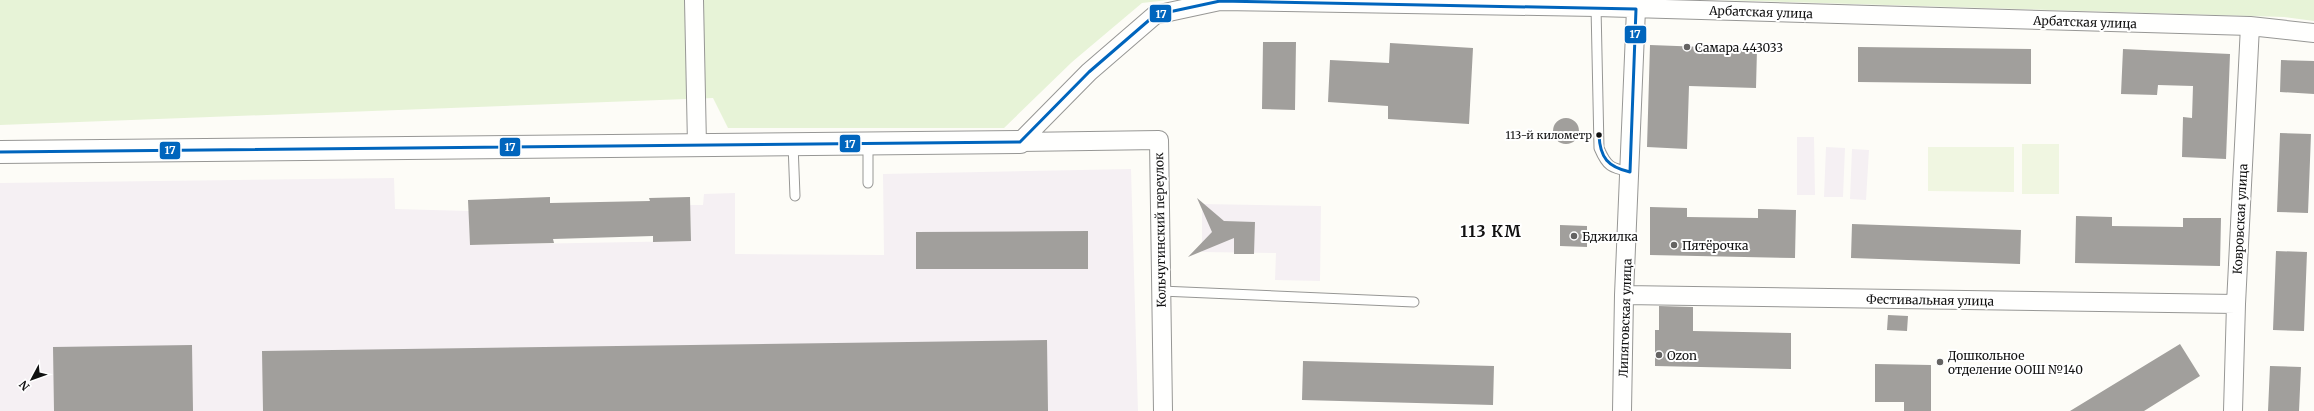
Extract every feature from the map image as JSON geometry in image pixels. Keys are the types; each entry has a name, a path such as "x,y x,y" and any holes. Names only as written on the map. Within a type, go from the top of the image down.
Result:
{"street":[{"path":"694,0 697,145"},
{"name":"Арбатская улица","path":"1020,142 1089,72 1155,15 1220,1 1596,7 2250,26 2314,33"},
{"name":"Липяговская улица","path":"1622,411 1624,295 1636,9"},
{"name":"Ковровская улица","path":"2233,411 2236,304 2250,26"},
{"name":"Кольчугинский переулок","path":"1020,142 1159,140 1162,411"},
{"path":"0,152 1020,142"},
{"name":"Фестивальная улица","path":"1624,295 2236,304"}],"lane":[{"path":"1596,7 1599,148 1605,162 1613,168 1630,172"},
{"path":"868,143 868,183"},
{"path":"793,144 795,196"},
{"path":"1161,291 1414,302"}],"shaded area":[{"path":"1797,137 1814,137 1815,195 1797,195"},
{"path":"1826,147 1845,148 1843,197 1824,197"},
{"path":"1852,149 1869,150 1866,200 1850,199"},
{"path":"1131,169 1138,411 0,411 0,183 394,178 395,209 469,211 470,245 691,241 690,205 703,205 704,194 735,193 735,254 884,255 883,174"},
{"path":"1202,204 1321,206 1320,281 1275,280 1276,253 1202,252"}],"green space":[{"path":"0,0 1168,0 1142,3 1072,62 1004,128 728,128 713,98 0,125"},
{"path":"1720,0 2314,0 2314,21 2284,17"},
{"path":"2022,144 2059,144 2059,194 2022,194"},
{"path":"1928,147 2014,147 2014,192 1928,191"}],"building":[{"path":"1263,42 1296,42 1295,110 1262,109"},
{"path":"1390,43 1473,48 1469,124 1388,119 1388,106 1328,102 1330,60 1389,63"},
{"path":"1650,45 1757,49 1756,88 1689,86 1687,149 1647,147"},
{"path":"1858,47 2031,49 2031,84 1858,82"},
{"path":"2123,49 2230,54 2226,159 2182,157 2183,117 2192,118 2193,86 2158,85 2157,95 2121,94"},
{"path":"2281,60 2314,61 2314,94 2280,92"},
{"path":"1566,118 1575,122 1579,131 1575,140 1566,144 1557,140 1553,131 1557,122"},
{"path":"2280,133 2311,134 2308,213 2277,212"},
{"path":"550,197 550,203 650,201 649,198 690,197 691,241 653,242 653,236 553,239 554,243 470,245 468,200"},
{"path":"1197,198 1224,221 1255,222 1254,254 1234,254 1234,238 1188,257 1212,232"},
{"path":"1650,207 1687,208 1687,217 1758,218 1758,209 1796,210 1795,258 1650,255"},
{"path":"2076,216 2112,217 2112,226 2183,227 2183,218 2221,218 2220,266 2075,263"},
{"path":"1852,224 2021,230 2020,264 1851,258"},
{"name":"Бджилка","path":"1560,225 1587,226 1587,247 1560,246"},
{"path":"1088,231 1088,269 916,269 916,232"},
{"path":"2276,251 2307,252 2304,331 2273,330"},
{"path":"1659,306 1693,307 1693,331 1791,333 1791,369 1655,366 1655,330 1659,330"},
{"path":"1888,315 1908,316 1907,331 1887,330"},
{"path":"1047,340 1048,411 263,411 262,351"},
{"path":"2180,344 2200,376 2144,411 2070,411"},
{"path":"192,345 193,411 54,411 53,347"},
{"path":"1303,361 1494,366 1493,405 1302,400"},
{"path":"1875,364 1931,365 1931,411 1904,411 1904,402 1875,402"},
{"path":"2270,366 2301,367 2299,411 2268,411"}],"transit line":[{"name":"17","path":"1020,142 1089,72 1155,15 1220,1 1636,9 1630,172 1616,167 1607,160 1601,150 1599,135"},
{"name":"17","path":"0,152 1020,142"}],"place":[{"name":"Самара 443033","path":"1687,47"},
{"name":"113-й километр","path":"1599,135"},
{"name":"Бджилка","path":"1574,236"},
{"name":"Пятёрочка","path":"1674,245"},
{"name":"Ozon","path":"1659,355"},
{"name":"Дошкольное отделение ООШ №140","path":"1940,362"}],"district":[{"name":"113 КМ","path":"1491,231"}]}
